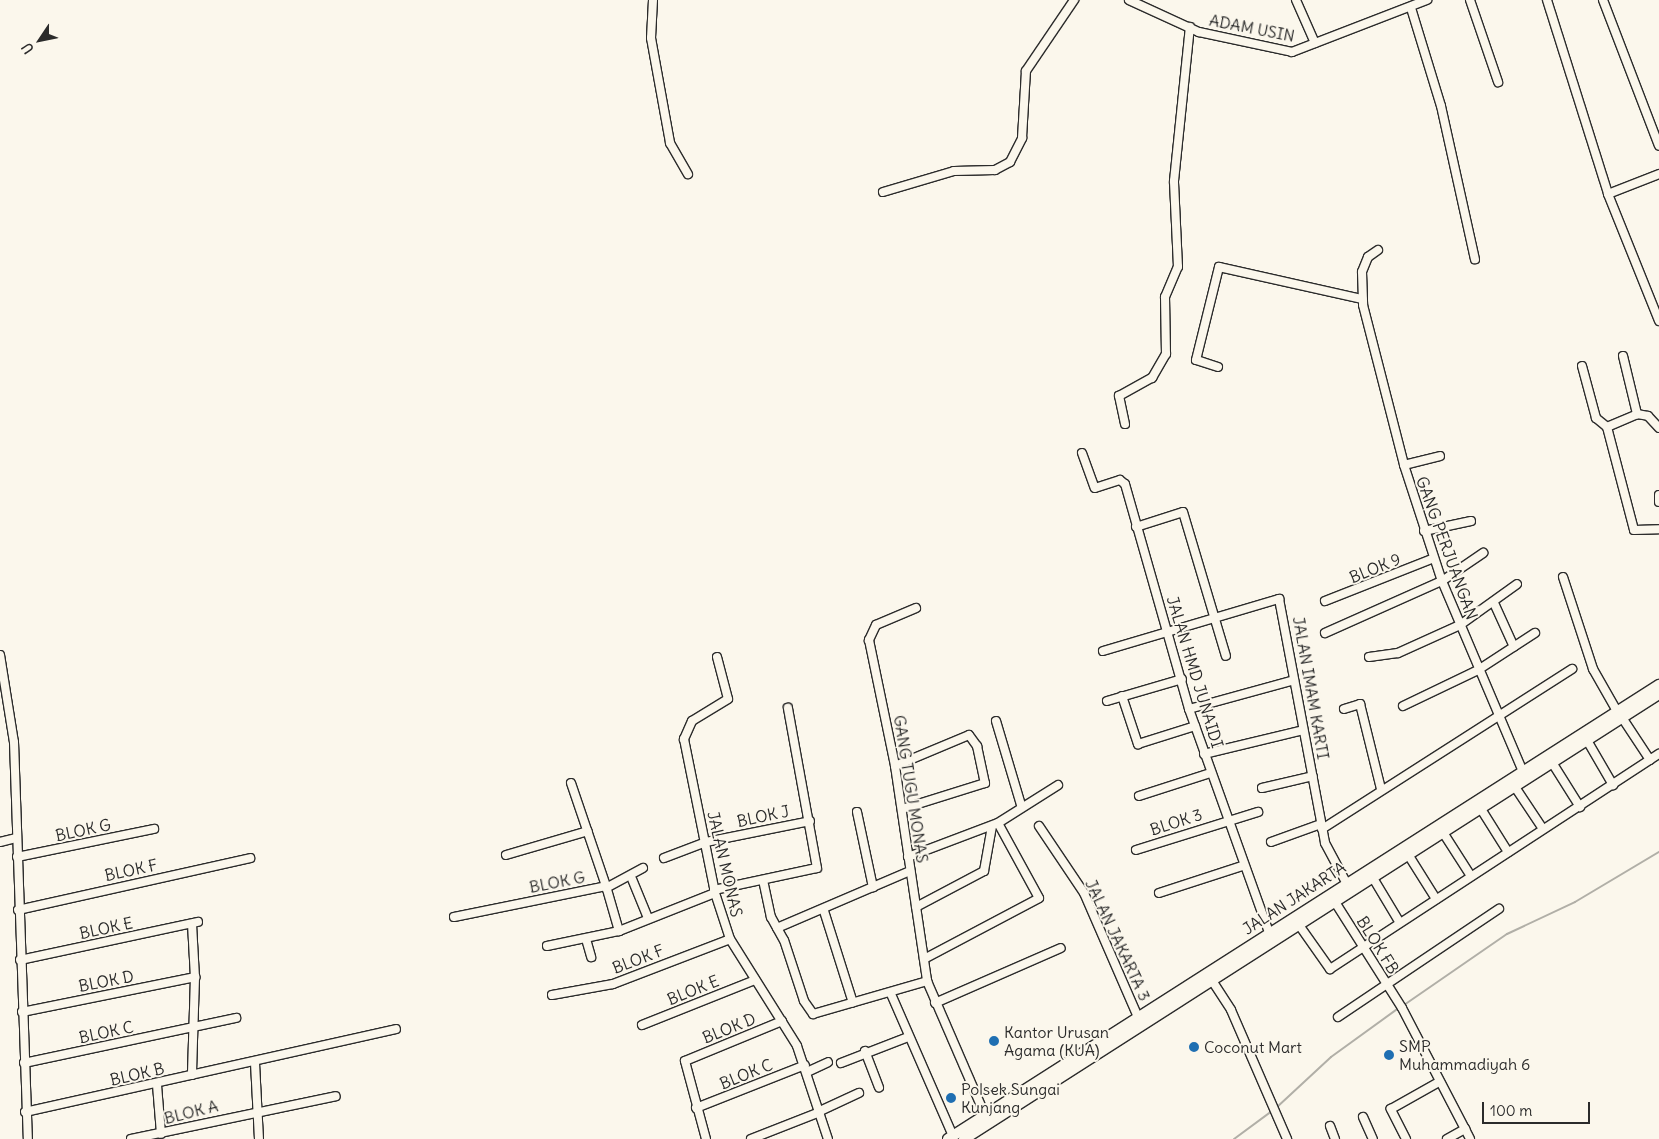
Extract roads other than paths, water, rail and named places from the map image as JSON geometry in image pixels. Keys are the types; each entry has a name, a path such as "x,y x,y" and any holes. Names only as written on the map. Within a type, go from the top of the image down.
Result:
{"main road":[{"name":"JALAN JAKARTA","path":"964,1139 1137,1015 1269,932 1348,887 1523,772 1659,692"},
{"name":"JALAN JAKARTA","path":"950,1137 985,1115 1016,1100 1213,982 1335,902 1348,887 1373,878 1444,834 1588,742 1620,715"}],"street":[{"path":"653,0 651,38 670,143 688,174"},
{"path":"883,192 954,171 995,170 1010,162 1022,138 1026,71 1074,0"},
{"name":"ADAM USIN","path":"1129,0 1190,27 1292,52 1428,0"},
{"path":"1296,0 1315,44"},
{"path":"1470,0 1498,82"},
{"path":"1547,0 1608,194 1659,322"},
{"path":"1603,0 1659,146"},
{"path":"1411,8 1441,106 1475,259"},
{"path":"1125,424 1117,398 1152,378 1166,354 1164,297 1179,257 1174,181 1190,27"},
{"path":"1608,194 1659,174"},
{"name":"GANG PERJUANGAN","path":"1378,250 1368,257 1362,272 1362,299 1367,327 1404,466 1442,582 1523,772"},
{"path":"1218,367 1196,360 1218,267 1362,299"},
{"path":"1623,356 1637,414"},
{"path":"1582,366 1596,418 1607,427 1634,530 1659,529"},
{"path":"1607,427 1637,414 1648,416 1659,428"},
{"name":"JALAN HMD JUNAIDI","path":"1082,453 1095,488 1123,481 1168,629 1189,709 1225,820 1269,932"},
{"path":"1404,466 1440,456"},
{"path":"1659,495 1659,502"},
{"path":"1136,527 1183,512 1216,614 1226,656"},
{"path":"1424,531 1471,521"},
{"path":"1325,633 1442,582 1483,553"},
{"name":"BLOK 9","path":"1325,600 1434,558"},
{"path":"1563,577 1590,660 1620,715 1650,760"},
{"path":"1369,657 1398,653 1460,625 1494,603 1517,584"},
{"name":"JALAN IMAM KARTI","path":"1103,651 1216,614 1279,599 1329,858 1348,887"},
{"path":"1494,603 1514,647"},
{"name":"GANG TUGU MONAS","path":"916,608 876,625 869,640 895,766 927,981 985,1115"},
{"path":"1403,706 1478,670 1535,634"},
{"path":"0,655 14,742 25,1112 28,1139"},
{"name":"JALAN MONAS","path":"717,657 728,699 692,721 684,739 715,892 730,939 782,1021 806,1069 828,1139"},
{"path":"1271,842 1322,826 1572,668"},
{"path":"1107,701 1182,679"},
{"path":"1189,709 1294,680"},
{"path":"1122,696 1138,744 1195,726"},
{"path":"1344,709 1360,704 1381,789"},
{"path":"547,946 618,931 715,892 817,868 810,820 788,708"},
{"path":"996,720 1022,805"},
{"path":"1204,754 1303,730"},
{"path":"895,766 969,735 977,746 985,782 902,810"},
{"path":"1588,742 1614,786"},
{"path":"1299,925 1329,969 1508,852 1614,786 1659,754"},
{"path":"1553,764 1580,807"},
{"path":"1139,796 1210,772"},
{"path":"1262,788 1313,776"},
{"path":"571,783 606,887 643,868"},
{"path":"908,857 995,825 1022,805 1058,785"},
{"path":"1515,787 1543,830"},
{"path":"1481,809 1508,852"},
{"path":"857,812 874,887"},
{"name":"BLOK 3","path":"1136,850 1225,820 1258,812"},
{"name":"BLOK J","path":"664,858 706,842 810,820"},
{"path":"924,959 1037,900 1038,894 995,825"},
{"path":"916,907 984,871 995,825"},
{"name":"JALAN JAKARTA 3","path":"1039,826 1084,893 1137,1015"},
{"name":"BLOK G","path":"17,857 154,829"},
{"path":"506,855 588,831"},
{"path":"1444,834 1471,876"},
{"path":"0,842 16,838"},
{"path":"1409,856 1436,899"},
{"name":"BLOK F","path":"18,910 250,858"},
{"path":"1160,893 1242,866"},
{"path":"777,928 824,911 910,871"},
{"path":"1373,878 1400,922"},
{"path":"632,879 648,918"},
{"path":"763,880 777,928 806,1006 818,1014 891,994 927,981"},
{"name":"BLOK G","path":"454,917 606,887 618,931"},
{"name":"BLOK FB","path":"1335,902 1400,1005 1470,1139"},
{"path":"1338,1017 1499,909"},
{"path":"824,911 852,1004"},
{"name":"BLOK E","path":"20,960 195,923 196,977"},
{"path":"586,939 591,957"},
{"name":"BLOK F","path":"552,995 613,984 730,939"},
{"path":"935,1003 1061,948"},
{"path":"192,1075 196,977"},
{"name":"BLOK D","path":"22,1012 196,977"},
{"name":"BLOK E","path":"642,1025 755,980"},
{"path":"1213,982 1231,1010 1287,1139"},
{"path":"891,994 950,1137"},
{"name":"BLOK C","path":"24,1064 236,1018"},
{"name":"BLOK D","path":"696,1108 687,1060 782,1021"},
{"name":"BLOK B","path":"25,1112 157,1085 192,1075 255,1063 396,1029"},
{"path":"841,1063 865,1051 908,1037"},
{"path":"865,1051 878,1087"},
{"name":"BLOK C","path":"696,1108 828,1062"},
{"path":"255,1063 259,1139"},
{"path":"1406,1139 1391,1109 1439,1082"},
{"path":"157,1085 161,1134"},
{"path":"752,1139 820,1112 859,1093"},
{"name":"BLOK A","path":"131,1139 161,1134 257,1110 336,1096"},
{"path":"696,1108 706,1139"},
{"path":"1363,1117 1373,1139"},
{"path":"1330,1126 1336,1139"},
{"path":"1446,1139 1465,1129"}],"waterway":[{"path":"1404,1005 1507,934 1575,902 1659,852"},
{"path":"1276,1108 1331,1057 1400,1007"},
{"path":"1234,1139 1272,1111"}],"place":[{"name":"Kantor Urusan Agama (KUA)","path":"994,1041"},
{"name":"Coconut Mart","path":"1194,1047"},
{"name":"SMP Muhammadiyah 6","path":"1389,1055"},
{"name":"Polsek Sungai Kunjang","path":"951,1098"}]}
